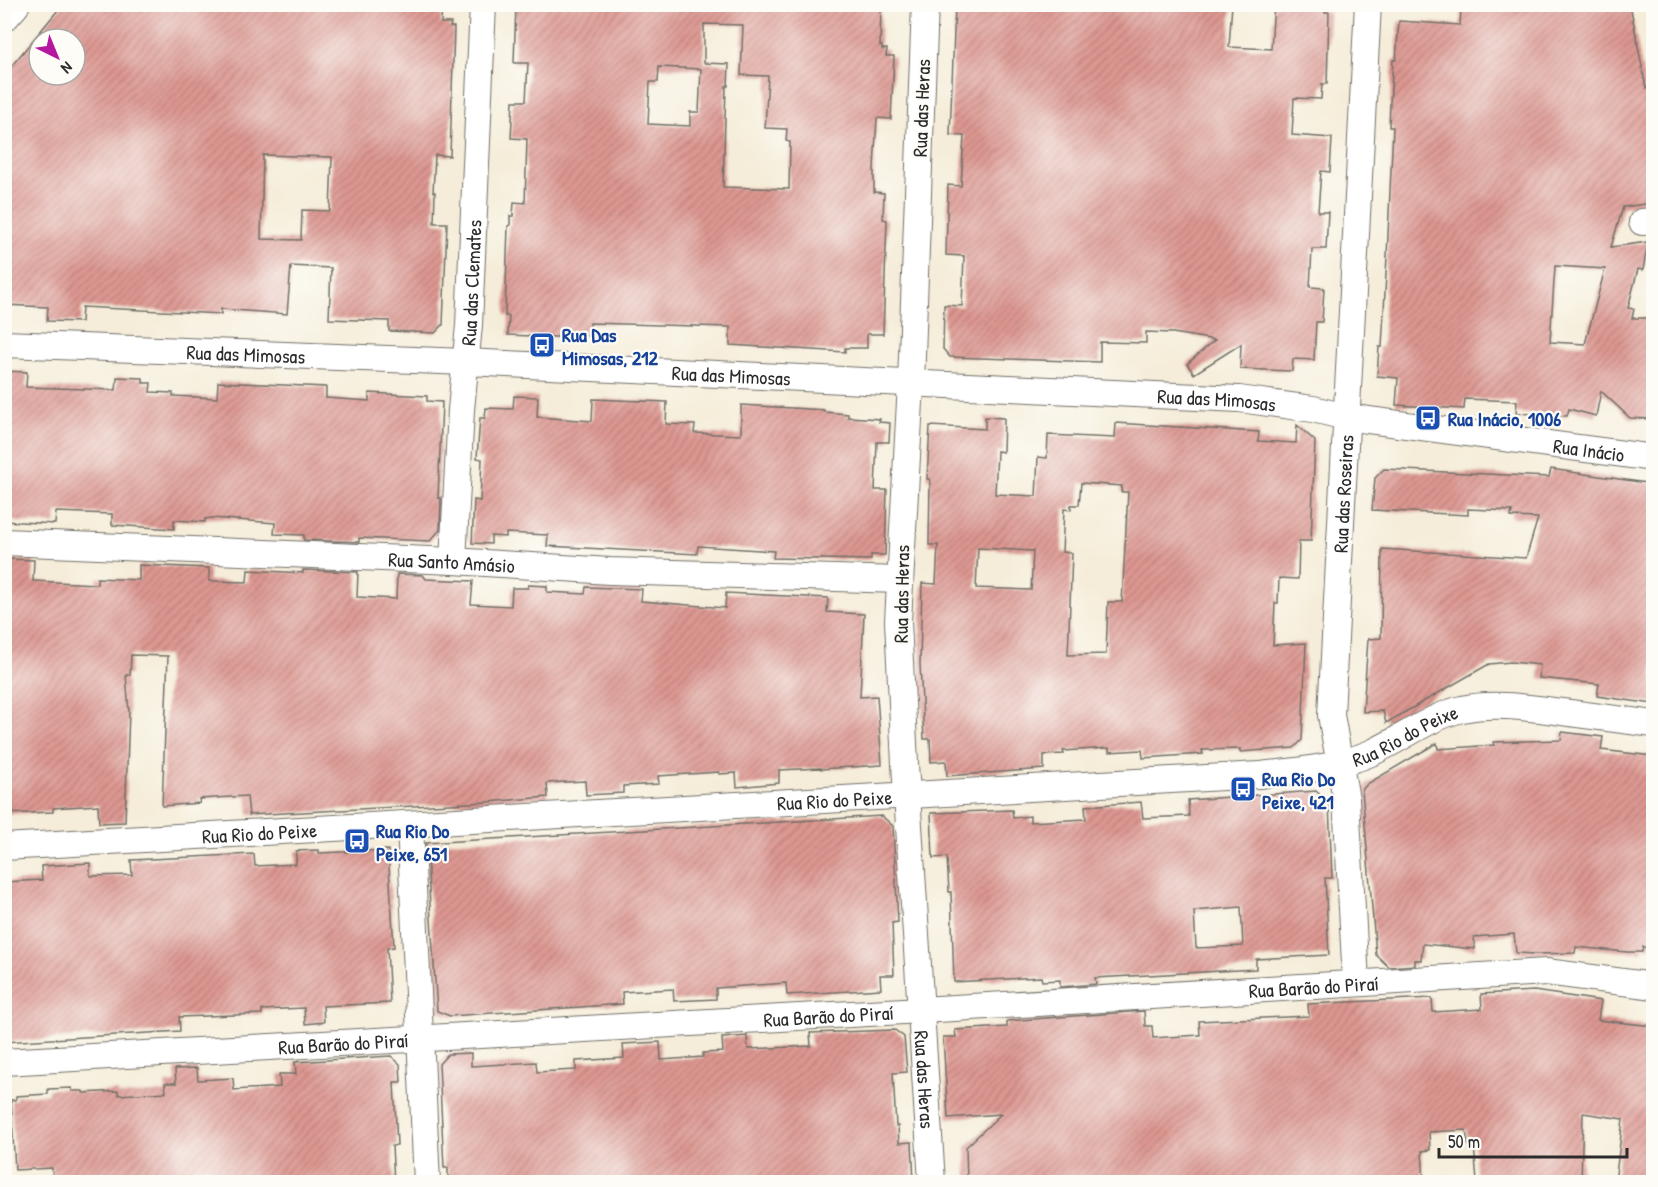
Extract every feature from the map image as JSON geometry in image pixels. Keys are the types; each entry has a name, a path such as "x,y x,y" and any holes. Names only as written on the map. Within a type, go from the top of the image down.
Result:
{"main road":[{"path":"4,14 13,4"}],"street":[{"name":"Rua das Clemates","path":"453,561 461,410 469,324 483,4"},
{"name":"Rua das Heras","path":"925,4 911,383 898,621 932,1182"},
{"name":"Rua das Roseiras","path":"1356,982 1346,799 1331,715 1368,4"},
{"name":"Rua das Mimosas","path":"4,344 466,362 1239,399 1313,409 1346,417"},
{"name":"Rua Inácio","path":"1346,417 1653,458"},
{"name":"Rua Santo Amásio","path":"4,542 453,561 610,571 900,580"},
{"name":"Rua Rio do Peixe","path":"4,847 1259,775 1306,770 1339,763 1370,753 1432,720 1461,710 1490,705 1520,706 1653,724"},
{"path":"410,825 427,1182"},
{"name":"Rua Barão do Piraí","path":"4,1062 1546,972 1653,986"}],"building":[{"path":"63,4 442,4 441,23 451,23 450,27 454,27 450,156 435,155 434,223 447,223 443,325 435,333 389,331 389,321 329,319 331,268 291,266 287,314 221,309 221,314 82,307 81,322 47,321 48,307 4,305 4,75 27,47 27,87 87,87 87,27 44,27","holes":["263,155 332,157 330,211 302,210 301,240 261,239"]},
{"path":"516,4 881,4 880,46 882,49 887,49 886,56 894,56 891,119 877,118 874,167 874,192 884,193 883,219 887,220 883,334 867,334 867,348 845,348 845,352 730,345 730,327 590,323 590,336 579,335 579,338 508,335 509,316 505,316 508,226 510,216 513,216 514,202 525,203 527,139 511,138 513,101 526,101 528,63 514,63","holes":["704,24 743,25 741,75 768,76 765,128 787,129 786,141 790,142 789,189 723,187 726,86 728,86 729,64 704,63","659,67 701,69 699,112 690,112 690,126 648,124 650,82 658,82"]},
{"path":"988,4 1232,4 1229,47 1271,49 1274,4 1326,4 1325,12 1329,12 1327,84 1322,84 1321,99 1294,98 1292,135 1332,138 1330,172 1321,171 1318,212 1328,212 1326,249 1312,249 1310,287 1324,288 1322,322 1316,322 1314,360 1293,359 1292,371 1240,369 1241,344 1194,374 1187,364 1215,340 1173,333 1146,332 1146,343 1100,342 1100,362 950,357 943,349 944,305 962,306 964,256 946,255 948,185 961,186 964,136 950,135 955,6 987,7"},
{"path":"1517,4 1630,4 1646,88 1653,87 1653,203 1623,207 1611,247 1648,242 1643,270 1638,269 1628,308 1634,309 1632,318 1653,318 1653,419 1630,418 1601,391 1596,416 1569,409 1567,416 1516,413 1517,401 1465,399 1464,409 1396,405 1398,378 1377,376 1379,347 1382,347 1387,256 1393,127 1389,127 1390,103 1399,21 1460,25 1461,8 1516,11","holes":["1555,266 1605,269 1585,344 1550,342"]},
{"path":"4,371 27,372 26,387 116,390 117,377 143,378 143,383 151,383 150,392 173,393 173,396 217,398 218,382 326,387 326,398 369,401 369,393 427,396 427,401 442,402 438,498 441,498 440,530 430,541 359,538 359,542 304,540 304,535 274,534 275,523 212,518 205,519 205,522 174,520 174,529 112,525 112,514 56,512 55,524 4,521"},
{"path":"514,396 538,397 537,417 592,421 593,399 667,402 666,424 695,425 694,433 741,435 741,405 824,410 824,412 848,414 848,417 880,419 879,422 890,423 889,442 877,442 875,490 887,490 885,555 871,555 871,560 773,558 774,551 698,546 697,554 547,546 548,535 506,533 506,537 491,536 491,544 472,543 474,500 480,501 482,459 477,458 480,418 485,418 486,408 513,409"},
{"path":"985,417 1004,418 1003,452 997,451 995,494 1036,496 1038,457 1047,458 1048,435 1115,438 1116,423 1259,432 1258,441 1296,443 1297,425 1315,441 1311,541 1299,541 1298,579 1279,578 1278,603 1275,603 1273,645 1306,643 1302,740 1294,748 1240,752 1240,749 1202,750 1203,754 1143,758 1142,750 1109,752 1109,748 1063,751 1064,754 1044,755 1044,769 947,776 946,761 931,762 930,739 924,739 920,664 922,583 936,584 938,545 929,545 930,479 927,479 930,426 985,429","holes":["1081,483 1122,486 1121,492 1128,492 1122,602 1108,602 1106,654 1068,655 1072,553 1062,552 1064,509 1071,510 1071,505 1079,505","978,548 1033,551 1031,590 976,588"]},
{"path":"1384,469 1549,477 1551,469 1653,484 1653,704 1597,696 1599,684 1539,678 1540,665 1511,662 1489,664 1386,723 1383,711 1363,712 1368,639 1381,638 1382,549 1526,558 1538,518 1511,517 1512,511 1468,509 1468,515 1372,510 1375,478"},
{"path":"8,559 34,560 33,581 97,584 97,578 139,580 139,565 209,568 209,581 247,582 248,570 303,573 303,570 358,572 357,597 396,599 397,574 423,575 426,579 473,581 471,604 511,606 512,588 528,588 528,585 547,586 547,592 585,594 586,587 642,589 641,601 725,608 726,593 828,598 827,612 864,614 860,697 877,696 882,765 779,770 779,783 737,787 736,773 719,774 719,772 658,776 659,784 623,786 623,793 586,795 585,781 547,783 548,797 487,802 249,815 247,796 199,799 200,803 162,806 168,656 131,655 130,675 126,675 129,712 125,822 99,823 98,805 53,808 53,812 4,814 4,635"},
{"path":"1562,732 1603,737 1601,750 1653,756 1653,948 1643,947 1642,952 1627,952 1576,947 1575,953 1516,953 1514,934 1474,937 1475,949 1423,944 1421,960 1415,960 1415,965 1389,967 1376,955 1362,790 1367,784 1437,743 1438,749 1494,745 1493,742 1561,740"},
{"path":"1316,791 1329,803 1332,878 1325,878 1329,955 1256,959 1256,969 1095,978 1096,984 1060,987 1060,980 1042,981 1041,977 954,982 951,892 949,892 947,857 933,858 931,813 1012,810 1013,818 1030,816 1030,822 1086,819 1085,806 1141,802 1143,818 1189,816 1188,800","holes":["1241,907 1243,946 1196,948 1194,911"]},
{"path":"882,816 893,826 898,922 892,923 894,975 880,975 881,989 787,995 786,983 716,988 716,999 674,1001 673,989 622,992 623,1004 450,1016 437,1011 426,843"},
{"path":"319,850 319,853 388,850 394,947 387,948 390,1003 323,1006 324,1022 305,1024 304,1008 262,1010 262,1014 179,1017 180,1031 4,1042 4,882 42,880 41,866 90,863 90,876 132,875 131,860 254,854 255,866 296,864 296,851"},
{"path":"1534,991 1601,1001 1598,1020 1653,1026 1653,1182 1615,1182 1623,1119 1583,1113 1581,1182 1477,1182 1474,1144 1468,1145 1466,1130 1429,1132 1430,1150 1422,1151 1424,1182 967,1182 966,1147 1001,1114 948,1118 943,1037 956,1037 955,1030 1007,1027 1007,1021 1144,1011 1145,1026 1152,1026 1153,1038 1200,1035 1199,1021 1309,1016 1308,1004 1432,998 1433,1012 1482,1009 1481,994"},
{"path":"895,1030 904,1037 907,1072 893,1073 896,1126 898,1126 899,1143 912,1142 914,1182 448,1182 448,1168 444,1168 439,1064 448,1054 471,1053 471,1066 536,1062 537,1072 576,1070 576,1061 624,1058 623,1044 660,1042 661,1060 703,1057 703,1053 723,1052 722,1038 747,1036 748,1049 811,1046 810,1033"},
{"path":"391,1056 400,1064 401,1082 394,1082 397,1145 392,1146 394,1182 53,1182 52,1168 15,1170 11,1100 16,1100 16,1096 48,1094 48,1089 72,1088 72,1091 83,1091 83,1093 118,1091 119,1095 166,1092 165,1083 176,1083 175,1069 197,1068 198,1080 233,1078 234,1090 280,1087 279,1074 296,1074 295,1062"}],"place":[{"name":"Rua Das Mimosas, 212","path":"542,345"},
{"name":"Rua Inácio, 1006","path":"1428,418"},
{"name":"Rua Rio Do Peixe, 421","path":"1243,789"},
{"name":"Rua Rio Do Peixe, 651","path":"357,841"}]}
